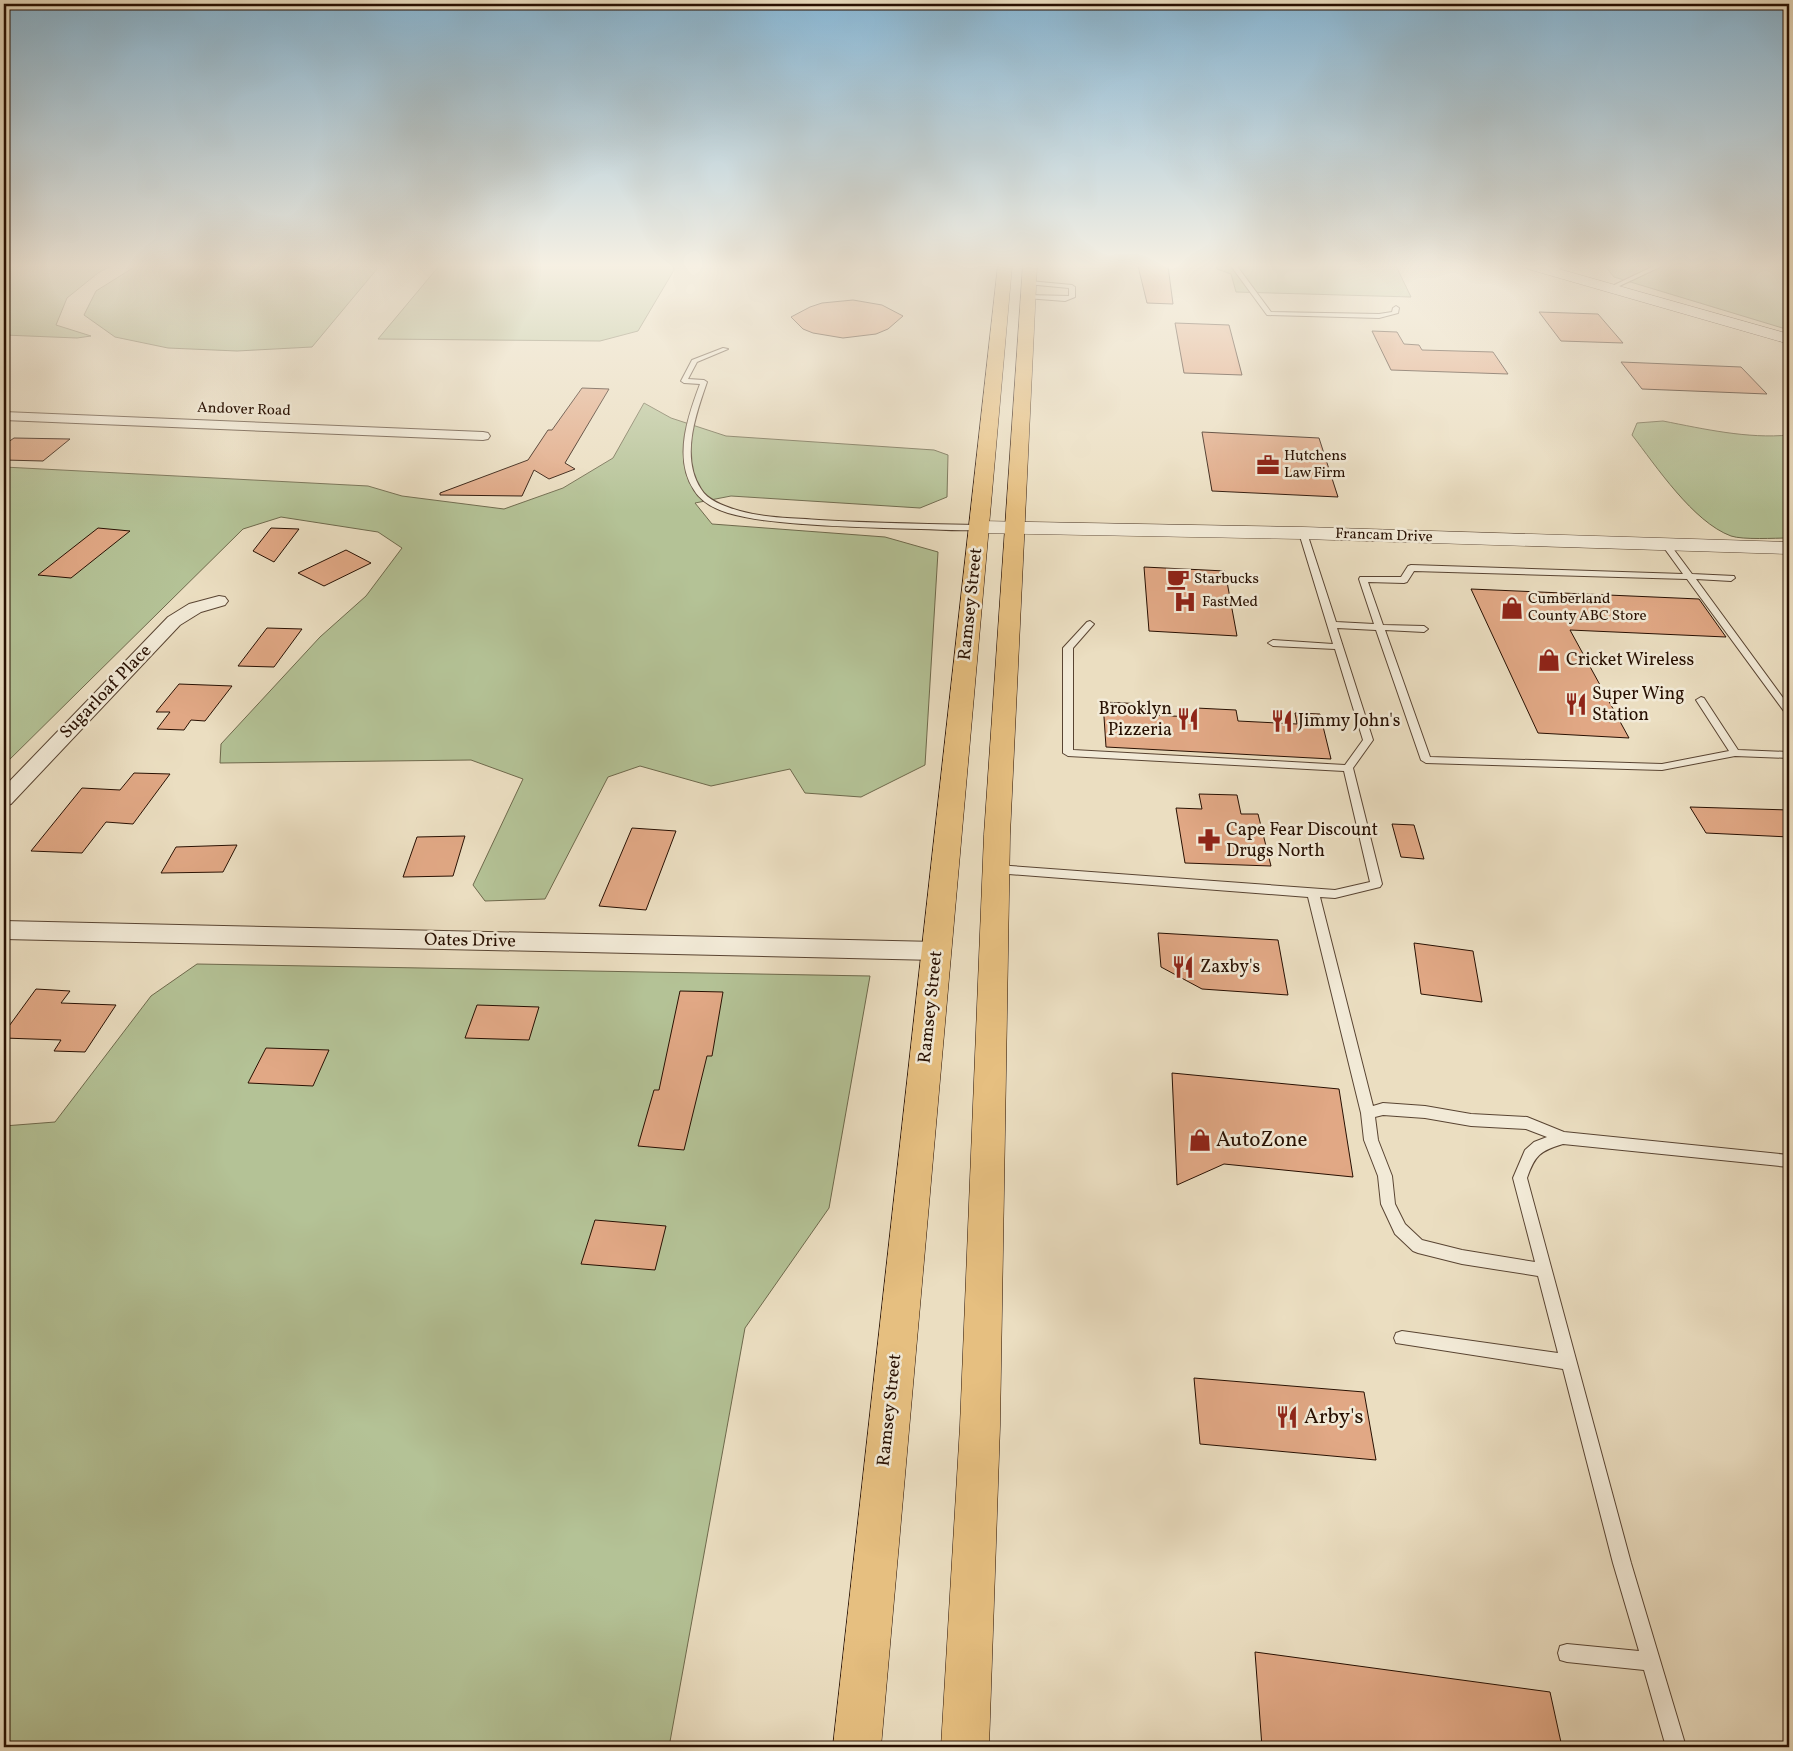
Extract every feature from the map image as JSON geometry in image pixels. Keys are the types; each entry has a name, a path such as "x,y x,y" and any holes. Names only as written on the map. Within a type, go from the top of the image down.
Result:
{"main road":[{"name":"Ramsey Street","path":"857,1747 997,348"},
{"name":"Ramsey Street","path":"965,1747 980,1426 996,869 1026,348"}],"street":[{"name":"Andover Road","path":"4,416 483,436"},
{"name":"Francam Drive","path":"979,527 1303,533 1789,548"},
{"name":"Sugarloaf Place","path":"4,799 174,621 195,608 219,601"},
{"name":"Oates Drive","path":"4,930 936,951"}],"lane":[{"path":"725,349 694,361 684,381 704,382 693,419 687,463 692,480 707,499 730,511 790,520 853,524 979,527"},
{"path":"996,869 1335,894 1376,884 1348,768 1368,740 1303,533"},
{"path":"1666,545 1789,712"},
{"path":"1731,578 1411,568 1404,580 1363,579 1426,760 1662,767 1735,753 1789,755"},
{"path":"1090,624 1068,648 1068,753 1348,768"},
{"path":"1333,625 1424,629"},
{"path":"1273,643 1340,647"},
{"path":"1701,700 1735,753"},
{"path":"1313,893 1368,1113 1371,1140 1385,1176 1388,1204 1400,1229 1418,1246 1462,1257 1544,1270"},
{"path":"1368,1113 1383,1109 1425,1112 1471,1120 1527,1123 1563,1138 1789,1161"},
{"path":"1563,1138 1536,1146 1526,1160 1520,1178 1622,1563 1676,1747"},
{"path":"1402,1338 1568,1362"},
{"path":"1567,1654 1652,1662"}],"green space":[{"path":"167,348 299,348 237,351"},
{"path":"644,403 671,418 726,436 934,450 948,455 947,497 920,508 731,496 695,503 712,524 885,537 938,552 925,765 861,797 805,793 790,769 711,786 640,766 608,777 545,899 485,901 473,885 523,779 471,760 220,763 221,744 320,637 366,596 402,548 378,532 281,517 243,529 4,765 4,467 368,486 402,496 504,509 563,488 613,458"},
{"path":"1663,421 1710,430 1758,436 1789,435 1789,538 1731,536 1703,519 1689,506 1632,435 1637,423"},
{"path":"197,964 870,976 829,1208 745,1328 669,1747 4,1747 4,1126 55,1122 151,996"}],"building":[{"path":"1179,348 1235,348 1242,375 1184,373"},
{"path":"1380,348 1421,348 1422,350 1493,352 1508,374 1391,370"},
{"path":"1621,362 1741,367 1767,394 1642,389"},
{"path":"582,388 609,389 565,463 575,469 549,479 534,470 522,496 440,495 440,493 528,460 548,430 552,430"},
{"name":"Hutchens Law Firm","path":"1202,432 1319,438 1338,497 1212,491"},
{"path":"14,438 70,439 43,461 4,460 4,445"},
{"path":"98,528 130,531 71,578 38,575"},
{"path":"271,528 299,529 274,562 253,551"},
{"path":"346,550 371,563 324,586 298,573"},
{"path":"1144,567 1225,571 1237,636 1149,631"},
{"path":"1471,589 1699,599 1726,637 1570,630 1629,738 1538,733"},
{"path":"267,628 302,629 274,667 238,666"},
{"path":"179,684 232,686 205,721 191,720 184,730 157,729 170,712 156,712"},
{"path":"1103,702 1145,704 1146,715 1197,717 1196,708 1236,710 1238,721 1297,724 1295,713 1320,714 1331,759 1106,747"},
{"path":"134,773 170,774 133,824 106,822 82,853 31,851 82,788 120,790"},
{"path":"1199,794 1237,795 1241,814 1258,814 1271,866 1185,863 1176,808 1202,809"},
{"path":"1690,807 1789,810 1789,837 1706,833"},
{"path":"1392,824 1414,825 1424,859 1401,857"},
{"path":"632,828 676,831 646,910 599,906"},
{"path":"465,836 453,876 403,877 417,837"},
{"path":"237,845 223,872 161,873 176,847"},
{"path":"1158,933 1278,940 1288,995 1202,989 1161,967"},
{"path":"1414,943 1473,951 1482,1002 1421,994"},
{"path":"36,989 70,991 61,1003 116,1005 85,1052 54,1051 61,1040 4,1038 4,1033"},
{"path":"680,991 723,992 712,1056 707,1056 684,1150 638,1146 654,1090 659,1090"},
{"path":"477,1005 539,1007 529,1040 465,1038"},
{"path":"266,1048 329,1050 313,1086 248,1083"},
{"path":"1172,1073 1339,1089 1353,1177 1224,1164 1177,1185"},
{"path":"595,1220 666,1226 655,1270 581,1264"},
{"path":"1194,1378 1364,1392 1376,1460 1200,1444"},
{"path":"1255,1652 1550,1692 1562,1747 1262,1747"}],"place":[{"name":"Hutchens Law Firm","path":"1268,465"},
{"name":"Starbucks","path":"1178,579"},
{"name":"FastMed","path":"1185,602"},
{"name":"Cumberland County ABC Store","path":"1512,608"},
{"name":"Cricket Wireless","path":"1549,660"},
{"name":"Super Wing Station","path":"1576,704"},
{"name":"Brooklyn Pizzeria","path":"1188,719"},
{"name":"Jimmy John's","path":"1282,721"},
{"name":"Cape Fear Discount Drugs North","path":"1209,840"},
{"name":"Zaxby's","path":"1183,967"},
{"name":"AutoZone","path":"1200,1140"},
{"name":"Arby's","path":"1287,1417"}]}
